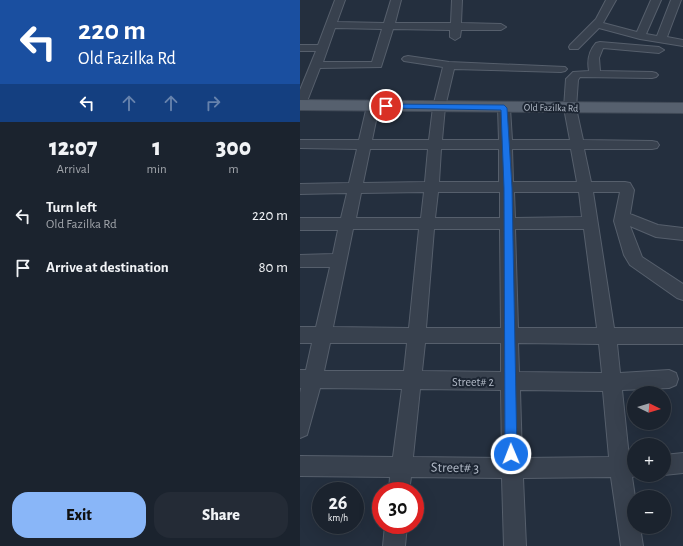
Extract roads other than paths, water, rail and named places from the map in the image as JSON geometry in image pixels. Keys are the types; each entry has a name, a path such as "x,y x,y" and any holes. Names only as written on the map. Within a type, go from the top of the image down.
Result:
{"main road":[{"name":"Old Fazilka Rd","path":"300,104 504,108 683,108"}],"street":[{"path":"300,104 323,48 340,0"},
{"path":"316,65 377,65 396,0"},
{"path":"455,32 457,0"},
{"path":"574,47 598,25 611,0"},
{"path":"640,36 656,0"},
{"path":"660,45 676,0"},
{"path":"331,25 388,27 455,32 501,27"},
{"path":"598,25 640,36 660,45"},
{"path":"595,74 594,55 600,44 660,45 683,43"},
{"path":"300,48 323,48"},
{"path":"408,59 449,65 561,69"},
{"path":"400,482 412,381 439,107 449,65"},
{"path":"627,467 611,382 607,336 585,188 570,108 573,76 577,74 652,75"},
{"path":"300,428 307,379 323,335 338,260 373,106"},
{"path":"504,108 508,188 511,468 514,546"},
{"path":"300,144 506,145 577,143 652,145"},
{"path":"300,189 431,187 626,188 621,216 622,226 634,258 683,292"},
{"path":"621,216 656,231 683,234"},
{"path":"300,224 590,223"},
{"path":"300,260 338,260"},
{"path":"300,335 607,336 661,334 683,336"},
{"name":"Street# 2","path":"307,379 510,382 611,382 669,379"},
{"path":"671,464 683,463"},
{"name":"Street# 3","path":"300,466 511,468 627,467"},
{"path":"628,482 632,546"},
{"path":"394,546 395,534"}]}
